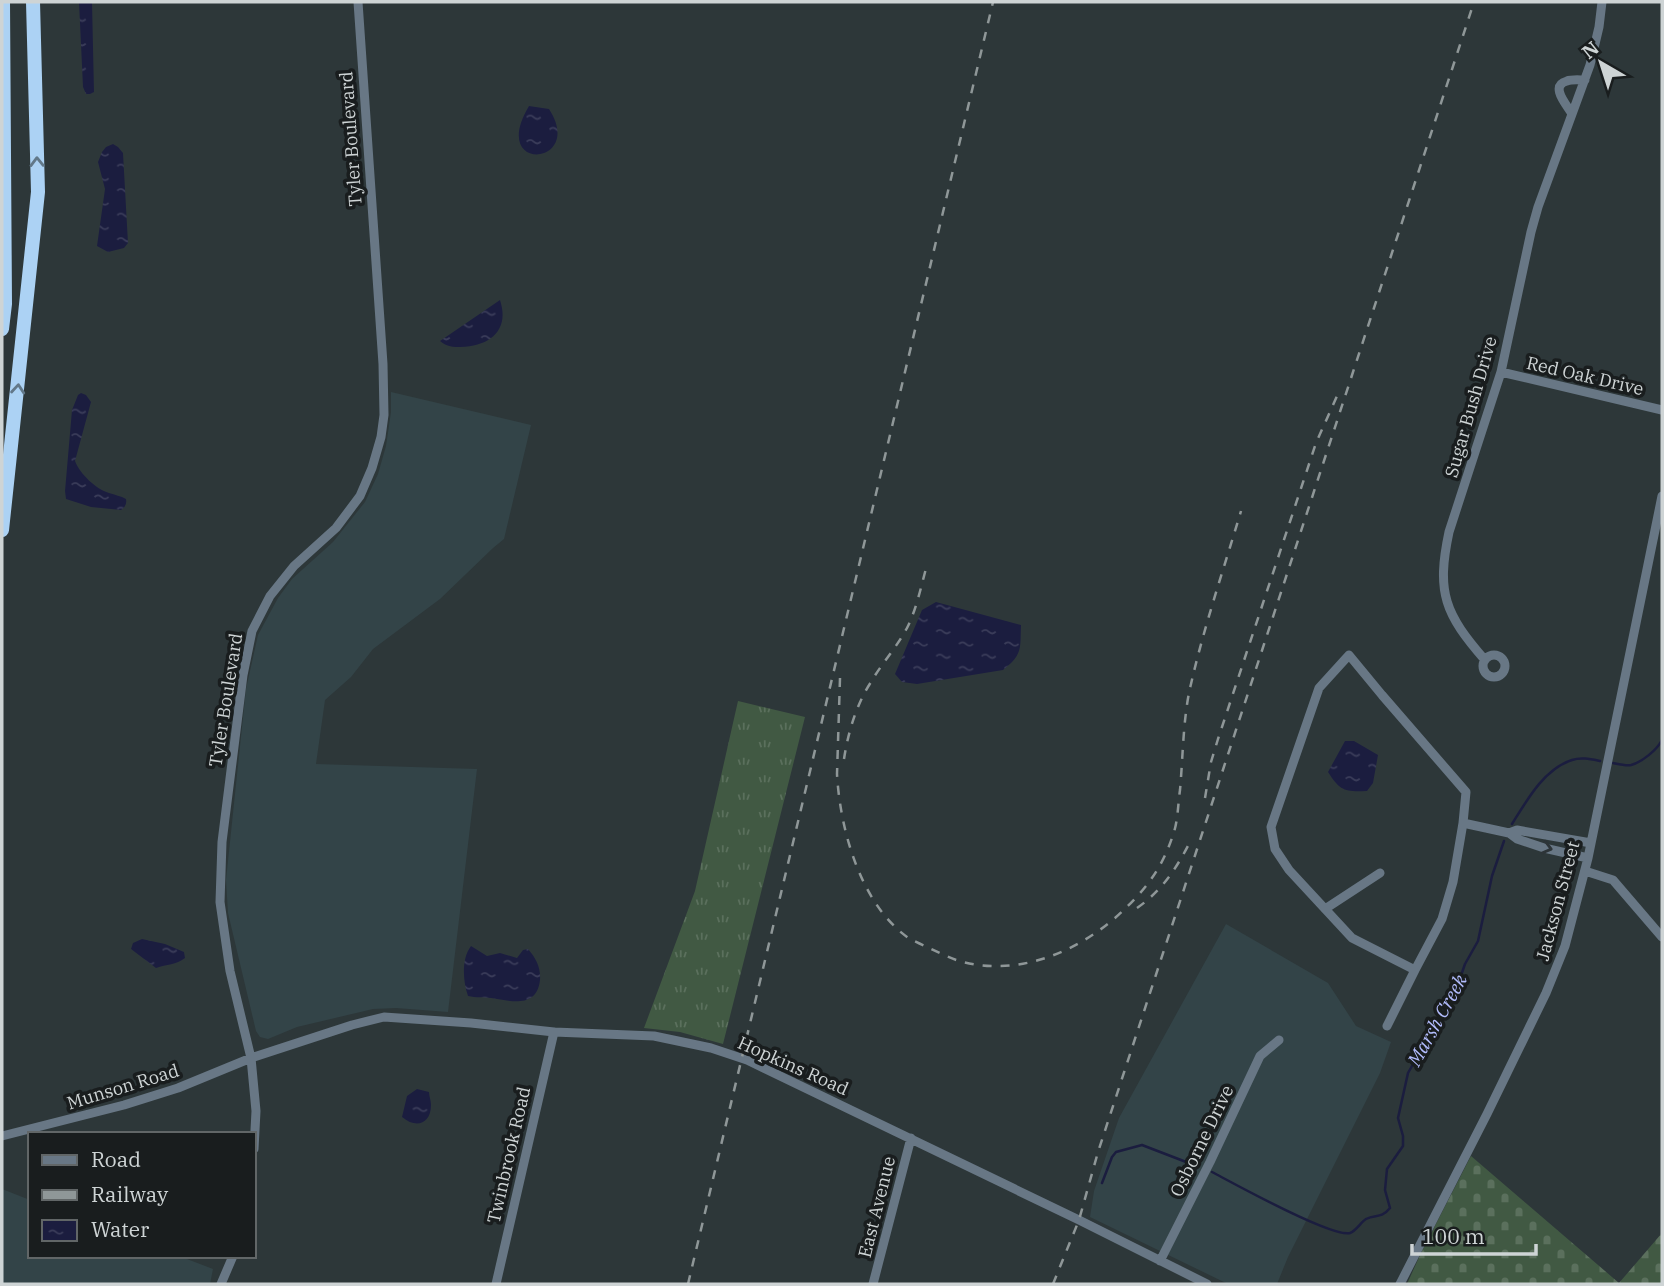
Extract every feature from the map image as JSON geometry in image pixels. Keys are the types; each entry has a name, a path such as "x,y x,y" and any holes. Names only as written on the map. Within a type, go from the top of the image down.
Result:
{"highway":[{"path":"2,329 5,304 3,2"},
{"path":"2,530 38,192 33,2"}],"street":[{"name":"Tyler Boulevard","path":"255,1132 256,1111 251,1058 230,971 220,902 222,842 243,675 252,631 270,596 294,566 336,528 360,496 372,468 384,415 383,364 358,2"},
{"name":"Sugar Bush Drive","path":"1485,660 1452,617 1445,591 1443,566 1449,532 1501,372 1531,232 1595,50 1602,2"},
{"path":"1572,114 1560,96 1560,88 1567,81 1585,79"},
{"name":"Red Oak Drive","path":"1501,372 1662,410"},
{"name":"Jackson Street","path":"1400,1284 1482,1125 1546,993 1565,946 1585,872 1662,496"},
{"path":"1387,1026 1442,919 1453,882 1466,792 1349,655 1319,688 1271,827 1275,849 1290,870 1352,937 1415,970"},
{"path":"1463,823 1509,833 1517,839 1544,848 1588,858"},
{"path":"1509,833 1517,830 1591,843"},
{"path":"1585,872 1613,880 1662,937"},
{"path":"1325,909 1380,873"},
{"name":"Hopkins Road","path":"251,1058 384,1017 554,1032 654,1036 711,1048 747,1060 911,1138 1207,1284"},
{"name":"Twinbrook Road","path":"496,1284 554,1032"},
{"name":"Osborne Drive","path":"1160,1261 1260,1056 1279,1040"},
{"name":"Munson Road","path":"2,1136 137,1101 178,1088 251,1058"},
{"name":"East Avenue","path":"873,1284 911,1138"},
{"path":"220,1284 232,1258"}],"shaded area":[{"path":"391,392 531,425 504,539 440,599 373,649 351,677 325,700 316,764 477,769 448,1012 373,1009 297,1027 268,1039 260,1037 256,1031 228,913 226,880 246,689 258,635 278,598 292,579 333,542 365,502 378,474 386,446"},
{"path":"1226,924 1328,983 1356,1026 1391,1042 1380,1073 1277,1284 1228,1284 1090,1217 1094,1191 1119,1118"},
{"path":"2,1189 28,1199 28,1258 184,1258 213,1269 210,1284 2,1284"}],"green space":[{"path":"738,701 805,717 723,1044 680,1032 644,1028 695,891"},
{"path":"1471,1156 1619,1283 1662,1233 1662,1284 1407,1284"}],"water":[{"path":"79,2 92,2 94,92 90,94 86,94 83,87"},
{"path":"529,106 549,109 557,128 556,142 548,151 538,154 527,152 520,143 520,128"},
{"path":"113,144 123,153 128,243 124,248 108,252 97,246 105,189 98,162 106,147"},
{"path":"500,300 500,328 489,340 461,347 448,346 440,341"},
{"path":"81,393 91,402 75,461 94,485 126,499 121,510 91,507 66,499 72,410"},
{"path":"936,602 1021,625 1020,646 1014,660 1003,670 917,684 902,682 895,674 922,610"},
{"path":"1345,741 1354,741 1378,755 1373,783 1367,791 1344,789 1328,772"},
{"path":"142,939 184,952 185,958 156,968 131,949 133,943"},
{"path":"471,946 487,956 500,953 517,958 523,950 528,949 540,971 538,989 534,995 521,1001 468,996 464,971"},
{"path":"417,1089 429,1092 431,1105 426,1120 412,1123 402,1117 407,1096"}],"waterway":[{"name":"Marsh Creek","path":"1613,763 1631,765 1653,752 1662,740"},
{"name":"Marsh Creek","path":"1512,824 1537,786 1553,770 1575,759 1600,761"},
{"name":"Marsh Creek","path":"1212,1172 1282,1208 1340,1232 1350,1233 1366,1219 1381,1215 1390,1208 1385,1190 1387,1169 1403,1146 1398,1118 1408,1073 1423,1040 1455,993 1465,964 1478,941 1492,876 1504,841"},
{"name":"Marsh Creek","path":"1102,1183 1116,1152 1142,1145 1194,1165"}],"railway":[{"path":"688,1284 993,2"},
{"path":"1053,1284 1079,1220 1098,1152 1474,2"},
{"path":"1205,798 1218,739 1316,443 1337,396"},
{"path":"840,678 837,774 839,796 848,842 856,865 878,907 893,925 910,939 963,962 1004,966 1044,958 1063,951 1082,942 1115,918 1151,880 1169,846 1177,817 1188,696 1241,511"},
{"path":"844,759 857,710 871,682 907,628 927,565"},
{"path":"1137,908 1169,877 1192,838"}]}
